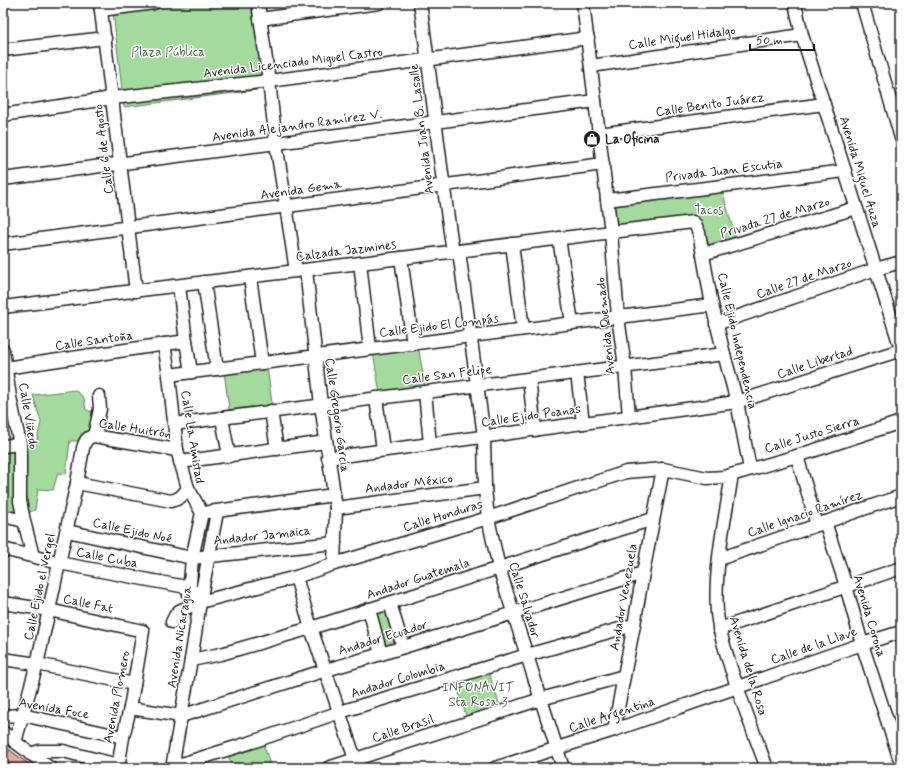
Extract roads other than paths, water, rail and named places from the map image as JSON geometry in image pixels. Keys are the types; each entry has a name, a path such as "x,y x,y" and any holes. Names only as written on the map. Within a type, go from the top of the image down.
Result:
{"street":[{"path":"101,7 154,3"},
{"name":"Calle Gregorio García","path":"258,3 276,143 286,206 301,270 315,356 336,508 334,564"},
{"path":"260,19 379,3"},
{"name":"Avenida Juan B. Lasalle","path":"420,3 443,186 456,251 470,336"},
{"name":"Avenida Quemado","path":"583,3 612,232 618,317 625,366 629,417"},
{"name":"Avenida Miguel Auza","path":"796,3 802,35 901,350"},
{"path":"862,3 901,138"},
{"name":"Calle 6 de Agosto","path":"101,7 136,291"},
{"name":"Calle Miguel Hidalgo","path":"591,66 802,35"},
{"path":"3,50 105,38"},
{"name":"Avenida Licenciado Miguel Castro","path":"3,115 112,98 269,81 588,38"},
{"name":"Avenida Alejandro Ramírez V.","path":"3,179 595,101"},
{"name":"Calle Benito Juárez","path":"599,134 824,104"},
{"name":"Avenida Gema","path":"3,244 603,164"},
{"name":"Privada Juan Escutia","path":"607,200 845,171"},
{"name":"Privada 27 de Marzo","path":"703,254 856,208"},
{"name":"Calzada Jazmines","path":"3,307 693,222"},
{"name":"Calle Ejido Independencia","path":"693,222 699,233 716,324 737,402 750,469"},
{"path":"559,238 572,323"},
{"path":"512,244 523,329"},
{"path":"401,258 413,344"},
{"name":"Calle 27 de Marzo","path":"716,324 876,269 901,262"},
{"path":"360,263 370,349"},
{"path":"250,277 262,363"},
{"path":"204,282 217,369"},
{"path":"179,286 191,372"},
{"name":"Calle Ejido El Compás","path":"169,375 712,305"},
{"name":"Calle Salvador","path":"470,336 484,436 485,488 488,518 499,568 563,768"},
{"name":"Calle Santoña","path":"5,368 186,341"},
{"name":"Calle La Amistad","path":"77,483 171,502 184,495 188,488 178,450 164,344"},
{"name":"Calle Viñedo","path":"3,350 7,397 20,444 20,501 33,556"},
{"name":"Calle Libertad","path":"737,402 901,350"},
{"name":"Calle San Felipe","path":"174,424 724,354"},
{"path":"577,373 583,423"},
{"path":"529,379 535,430"},
{"path":"425,392 430,444"},
{"name":"Calle Ejido el Vergel","path":"14,742 37,664 77,483 83,448 91,437 100,409 100,396"},
{"path":"376,398 383,450"},
{"name":"Calle Ejido Poanas","path":"328,458 737,402"},
{"path":"271,412 277,449"},
{"path":"222,418 229,456"},
{"name":"Calle Justo Sierra","path":"732,475 797,456 901,422"},
{"name":"Calle Huitrón","path":"91,437 178,450"},
{"path":"180,462 326,442"},
{"path":"3,446 20,444"},
{"name":"Avenida Corona","path":"797,456 821,524 846,586 862,644 901,763"},
{"name":"Calle Honduras","path":"172,622 179,611 200,602 296,577 334,564 488,518 626,472 663,469 707,478 732,475"},
{"name":"Andador Venezuela","path":"614,730 634,625 642,573 663,469"},
{"name":"Avenida de la Rosa","path":"732,475 719,559 716,590 717,613 719,629 737,688 768,768"},
{"path":"188,488 202,513 192,558 188,607"},
{"name":"Andador México","path":"336,508 485,488"},
{"path":"202,513 334,495"},
{"name":"Calle Ignacio Ramírez","path":"719,559 901,496"},
{"name":"Avenida Nicaragua","path":"172,768 208,556 217,512"},
{"path":"3,516 24,521"},
{"name":"Andador Guatemala","path":"191,660 221,654 311,628 653,519"},
{"name":"Calle Ejido Noé","path":"66,531 192,558"},
{"name":"Andador Jamaica","path":"192,558 334,543"},
{"name":"Calle Cuba","path":"3,549 59,563 186,587 194,592 200,602"},
{"path":"719,629 901,568"},
{"name":"Andador Ecuador","path":"130,708 180,716 642,573"},
{"path":"296,577 311,628 357,764"},
{"name":"Calle Fat","path":"3,602 49,610 143,631"},
{"path":"390,603 403,647"},
{"path":"369,609 381,654"},
{"name":"Andador Colombia","path":"172,768 340,712 527,655 634,625"},
{"name":"Avenida Plomero","path":"118,767 143,631"},
{"name":"Calle de la Llave","path":"737,688 862,644 901,632"},
{"path":"3,659 37,664 134,684"},
{"name":"Calle Brasil","path":"328,768 357,764 541,699 624,676"},
{"name":"Calle Argentina","path":"495,768 614,730 737,688"},
{"name":"Avenida Foce","path":"3,716 22,715 123,737"},
{"path":"3,732 14,742 50,768"},
{"path":"30,754 40,751 63,751 118,767"}],"place":[{"name":"La Oficina","path":"592,139"}],"park label":[{"name":"Plaza Pública","path":"168,52"},
{"name":"Tacos","path":"709,210"},
{"name":"INFONAVIT Sta Rosa 3","path":"478,694"}]}
